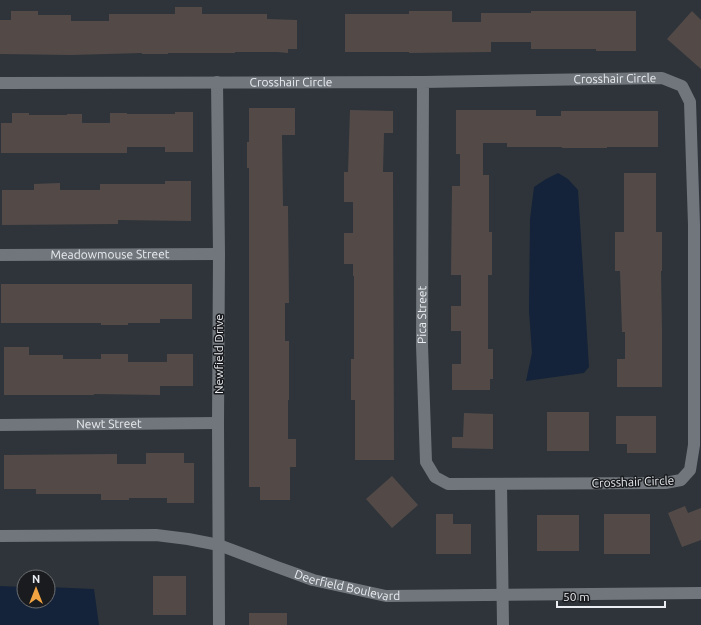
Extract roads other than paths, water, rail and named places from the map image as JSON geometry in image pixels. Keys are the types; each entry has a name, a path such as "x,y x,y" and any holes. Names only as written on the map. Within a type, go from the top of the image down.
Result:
{"street":[{"name":"Crosshair Circle","path":"0,83 423,82 662,78 682,86 690,102 694,224 694,445 690,470 681,480 665,483 501,484"},
{"name":"Newfield Drive","path":"217,82 219,254 219,625"},
{"name":"Pica Street","path":"423,82 422,345 426,462 434,478 448,484 501,484"},
{"name":"Meadowmouse Street","path":"0,255 219,254"},
{"name":"Newt Street","path":"0,425 218,423"},
{"path":"501,484 503,625"},
{"name":"Deerfield Boulevard","path":"0,536 156,535 219,545 314,580 386,596 701,593"}],"water":[{"path":"558,173 568,179 578,190 589,367 584,373 526,381 532,353 529,311 530,219 534,187"},
{"path":"0,586 16,587 16,609 56,609 56,587 94,589 99,625 0,625"}]}
